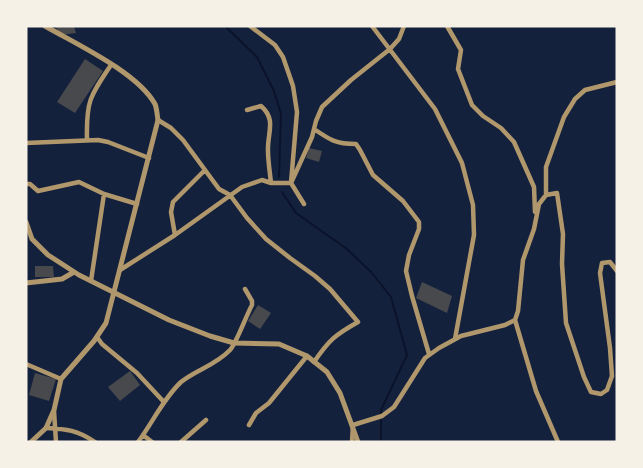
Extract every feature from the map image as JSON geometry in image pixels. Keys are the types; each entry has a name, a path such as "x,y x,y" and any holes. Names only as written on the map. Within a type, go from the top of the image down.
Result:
{"street":[{"path":"31,442 46,428 54,410 61,380 97,337 106,323 111,308 111,291 120,270 158,120 155,105 144,90 130,77 44,26"},
{"path":"250,26 274,44 283,57 293,86 297,112 291,183 304,204"},
{"path":"372,26 435,109 462,164 473,205 474,235 455,340"},
{"path":"291,183 312,137 322,107 351,80 390,49 399,39 404,26"},
{"path":"447,26 461,50 458,69 472,105 514,142 534,187 536,222"},
{"path":"86,140 88,104 94,90 111,65"},
{"path":"558,442 536,391 515,320 518,311 523,260 536,222 539,204 546,195 546,167 564,117 575,99 585,90 617,82"},
{"path":"247,110 260,106 267,112 271,126 268,150 271,183"},
{"path":"158,120 172,128 183,140 219,189 230,195 266,239 330,289 358,322 328,342 314,362"},
{"path":"314,129 331,141 341,144 356,144 374,175 403,201 419,222 419,229 408,255 406,271 429,354"},
{"path":"26,143 86,140 108,142 149,158"},
{"path":"174,235 170,212 173,202 205,170"},
{"path":"120,270 242,187 262,180 271,183 291,183"},
{"path":"26,184 30,184 38,191 79,182 104,194 137,204"},
{"path":"546,195 557,193 563,234 562,264 566,323 591,392 601,394 607,390 612,376 600,273 602,263 610,262 617,271"},
{"path":"91,281 104,194"},
{"path":"26,222 32,239 48,255 74,272 169,320 210,336 234,342 279,344 306,356 327,372 340,393 358,442"},
{"path":"26,283 62,279 74,272"},
{"path":"138,442 154,420 164,401 183,381 210,366 231,349 252,305 252,301 245,289"},
{"path":"352,425 382,416 394,407 429,354 455,340 515,320"},
{"path":"97,337 102,344 136,373 164,401"},
{"path":"249,425 256,412 269,403 306,356"},
{"path":"26,364 61,380"},
{"path":"54,410 56,442"},
{"path":"181,442 206,420"},
{"path":"352,425 352,442"},
{"path":"46,428 71,429 95,442"},
{"path":"143,435 152,442"}],"building":[{"path":"55,26 74,26 76,33 61,35"},
{"path":"85,59 103,71 75,113 57,102"},
{"path":"309,148 322,151 319,162 306,158"},
{"path":"35,266 53,266 54,277 35,277"},
{"path":"422,282 452,296 447,313 416,298"},
{"path":"258,305 271,313 260,329 248,321"},
{"path":"130,371 140,385 120,401 108,387"},
{"path":"35,373 56,379 49,401 29,395"}],"waterway":[{"path":"225,26 257,57 274,91 281,114 279,177"},
{"path":"282,192 296,213 347,249 372,273 391,297 407,355 381,410 381,442"}]}
